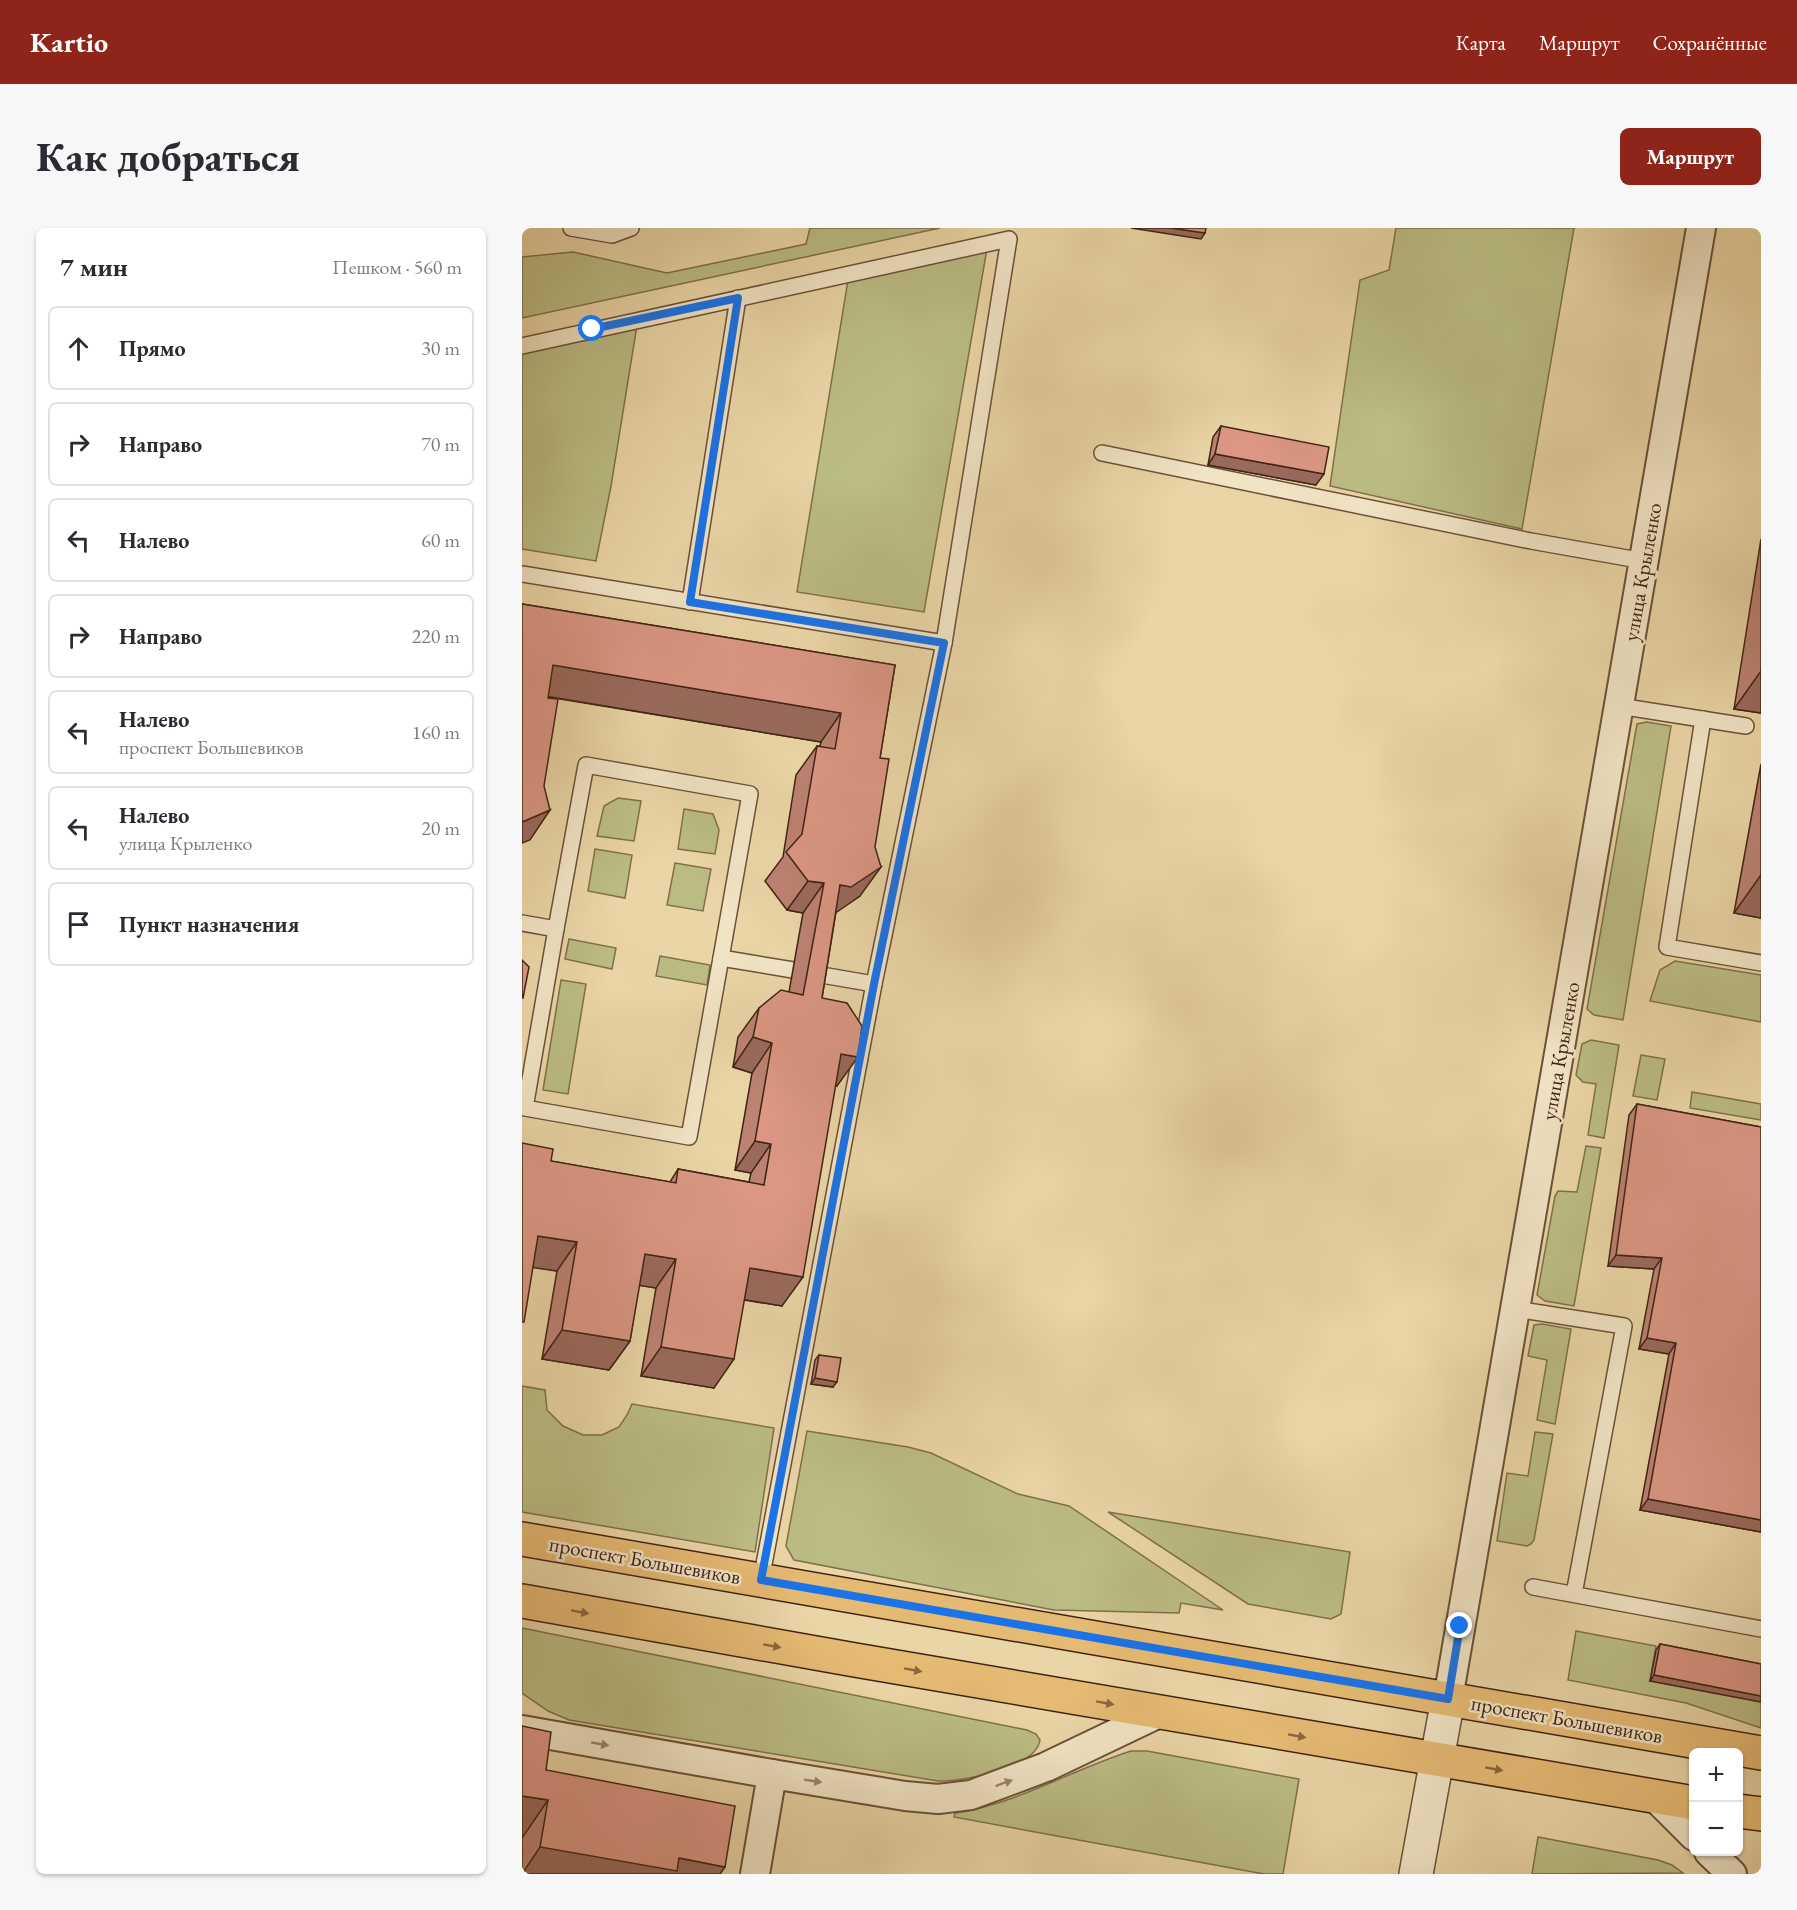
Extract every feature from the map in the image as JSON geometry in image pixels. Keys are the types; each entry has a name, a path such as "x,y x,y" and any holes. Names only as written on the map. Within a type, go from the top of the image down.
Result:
{"main road":[{"name":"проспект Большевиков","path":"522,1539 1761,1753"},
{"path":"522,1601 1689,1802"},
{"path":"1743,1811 1761,1814"}],"street":[{"name":"улица Крыленко","path":"1416,1874 1701,228"},
{"path":"522,1710 552,1735"},
{"path":"522,1730 905,1796 938,1798 971,1795 1046,1767 1161,1712"},
{"path":"755,1874 772,1774"},
{"path":"1654,1796 1689,1831"},
{"path":"1714,1856 1732,1874"}],"lane":[{"path":"571,228 612,236 631,228"},
{"path":"522,345 1009,239 944,643 874,984 761,1580"},
{"path":"690,602 738,298"},
{"path":"1102,453 1531,541 1644,561"},
{"path":"522,574 944,643"},
{"path":"1619,706 1746,726"},
{"path":"1703,719 1667,948 1761,963"},
{"path":"586,765 750,794 721,958 689,1137 525,1108 586,765"},
{"path":"522,923 556,929"},
{"path":"721,958 793,970"},
{"path":"810,973 874,984"},
{"path":"1515,1309 1624,1326 1574,1594"},
{"path":"1533,1587 1761,1629"}],"green space":[{"path":"810,228 940,228 522,318 522,257 573,252 667,273 806,244"},
{"path":"1396,228 1574,228 1522,529 1330,486 1360,280 1389,270"},
{"path":"988,243 924,612 797,592 849,274"},
{"path":"638,319 611,486 596,561 522,549 522,346"},
{"path":"1647,722 1671,726 1623,1020 1594,1015 1587,1009 1637,724"},
{"path":"618,798 641,801 634,841 597,836 604,806"},
{"path":"684,809 713,814 719,830 715,854 678,849"},
{"path":"595,849 632,855 625,898 588,891"},
{"path":"675,863 711,869 703,911 667,905"},
{"path":"569,939 616,948 612,969 565,959"},
{"path":"660,956 710,965 707,985 656,976"},
{"path":"1675,961 1761,975 1761,1022 1650,1001 1660,970"},
{"path":"561,980 586,984 568,1094 543,1090"},
{"path":"1591,1040 1619,1045 1604,1138 1588,1135 1596,1084 1583,1082 1576,1075 1582,1044"},
{"path":"1641,1055 1665,1059 1657,1100 1633,1096"},
{"path":"1692,1092 1761,1104 1761,1120 1690,1108"},
{"path":"1586,1146 1601,1148 1574,1306 1545,1301 1537,1295 1555,1196 1558,1191 1577,1192"},
{"path":"1542,1324 1571,1329 1555,1424 1537,1420 1547,1360 1528,1356 1534,1325"},
{"path":"522,1386 545,1390 547,1410 563,1426 583,1435 602,1435 619,1427 632,1404 774,1428 755,1552 522,1512"},
{"path":"807,1431 908,1447 931,1453 1018,1494 1069,1506 1223,1610 1181,1603 1179,1613 1054,1610 794,1560 786,1546"},
{"path":"1535,1432 1553,1434 1534,1540 1527,1546 1497,1541 1507,1473 1528,1476"},
{"path":"1108,1512 1350,1552 1341,1614 1331,1619 1248,1604"},
{"path":"522,1628 1027,1730 1036,1734 1040,1740 1035,1750 1012,1766 980,1776 938,1781 569,1720 548,1711 522,1693"},
{"path":"1576,1631 1656,1646 1650,1681 1761,1702 1761,1728 1686,1703 1568,1680"},
{"path":"1131,1751 1147,1751 1299,1779 1283,1874 1264,1874 954,1817 955,1813 1000,1802"},
{"path":"1538,1837 1658,1860 1672,1865 1683,1873 1532,1874"}],"building":[{"path":"1171,228 1206,228 1205,233"},
{"path":"1221,426 1329,447 1324,474 1215,454"},
{"path":"522,604 895,665 880,758 889,759 875,847 881,867 851,887 840,885 822,998 847,1003 862,1026 858,1057 841,1054 803,1277 750,1268 734,1359 661,1347 676,1259 645,1254 630,1341 562,1330 577,1242 538,1236 524,1322 522,1322 522,1143 553,1149 551,1161 676,1183 678,1169 764,1185 771,1144 755,1141 772,1043 753,1037 759,1008 781,990 803,995 824,883 808,881 786,852 802,834 817,746 835,749 841,713 553,665 548,698 558,699 544,786 550,810 522,822"},
{"path":"522,960 529,967 523,998 522,998"},
{"path":"1637,1104 1761,1127 1761,1520 1648,1499 1676,1343 1647,1338 1662,1258 1616,1255"},
{"path":"819,1355 841,1358 837,1382 815,1378"},
{"path":"1660,1644 1761,1664 1761,1696 1654,1675"},
{"path":"522,1726 551,1732 546,1770 735,1806 725,1867 679,1858 677,1871 540,1847 548,1800 522,1796"}],"route":[{"path":"592,329 738,298 690,602 944,643 874,984 761,1580 1448,1699 1460,1626"}]}
